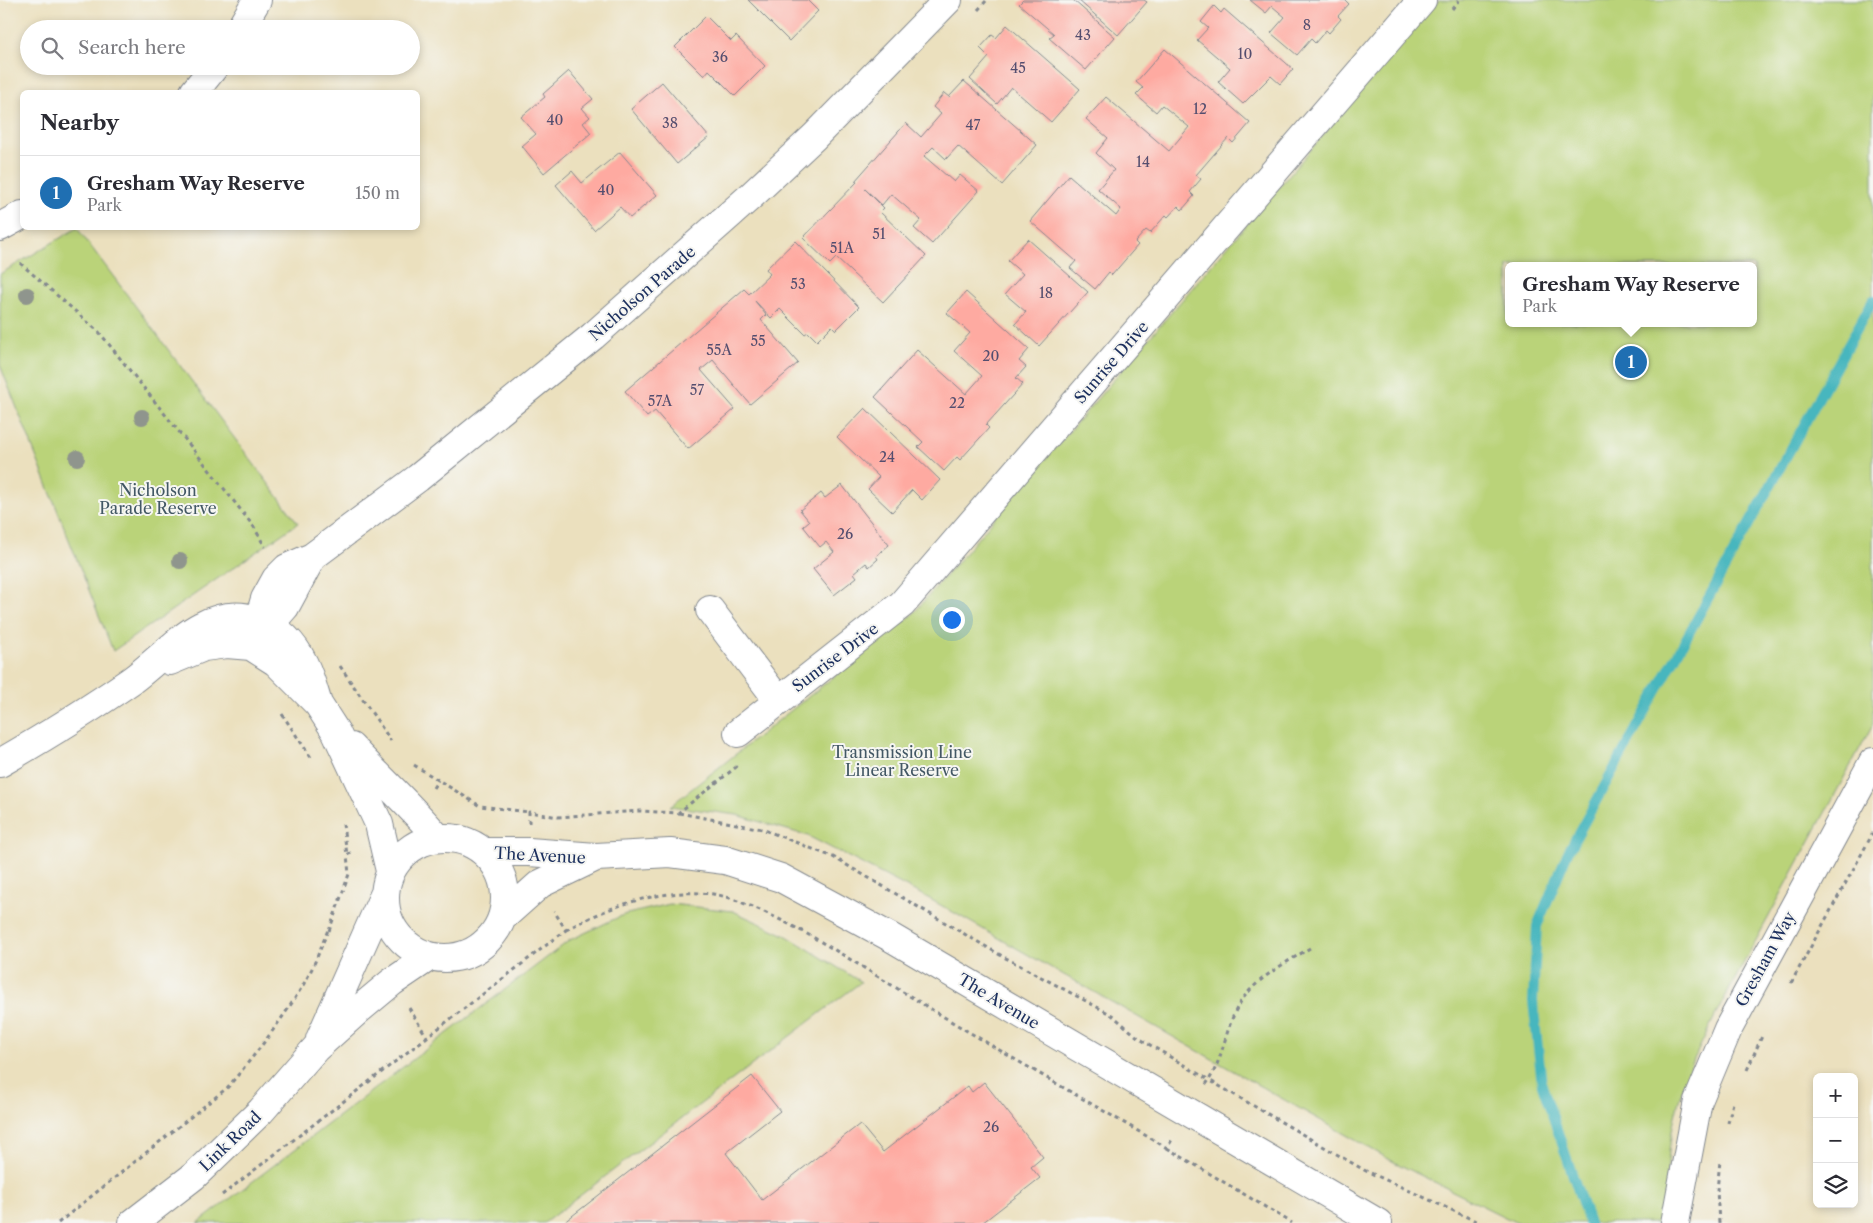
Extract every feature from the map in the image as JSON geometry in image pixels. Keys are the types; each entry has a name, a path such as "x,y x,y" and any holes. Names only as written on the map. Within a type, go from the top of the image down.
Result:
{"street":[{"path":"245,20 256,0"},
{"name":"Nicholson Parade","path":"251,646 264,623 264,599 276,579 287,568 312,557 434,466 527,392 600,330 786,163 948,0"},
{"name":"Sunrise Drive","path":"738,733 778,700 886,618 916,589 1422,0"},
{"path":"196,90 208,75"},
{"path":"0,227 20,216"},
{"name":"Sunrise Drive","path":"710,610 778,700"},
{"path":"0,763 52,733 145,671 199,627 219,617 237,615 264,623 291,644 304,664 318,704"},
{"path":"145,671 204,647 227,644 251,646 276,662 318,704 336,732 379,824 387,883 386,915 396,934 411,948 429,957 448,959 466,955 482,946 495,933 503,917 506,899 504,882 496,866 485,852 470,843 454,838 438,838 418,843 402,855 387,883"},
{"path":"336,732 397,796 416,812 438,838"},
{"name":"Gresham Way","path":"1675,1223 1686,1168 1690,1135 1698,1101 1728,1029 1873,762"},
{"name":"The Avenue","path":"485,852 529,852 596,857 670,853 725,860 781,878 892,938 1370,1221"},
{"name":"The Avenue","path":"503,917 540,884 596,857"},
{"name":"Link Road","path":"316,1048 387,883"},
{"name":"Link Road","path":"133,1223 194,1176 261,1111 316,1048 392,982 429,957"},
{"name":"Gresham Way","path":"1686,1168 1691,1223"}],"path":[{"path":"20,262 99,332 254,527 264,546"},
{"path":"339,664 392,742"},
{"path":"409,762 480,806 529,812"},
{"path":"1787,990 1873,834"},
{"path":"58,1223 226,1088 250,1061 286,1011 307,978 328,930"},
{"path":"1310,948 1269,974 1252,988 1237,1008 1217,1066 1209,1080 1364,1170 1480,1223"},
{"path":"1745,1074 1768,1025"},
{"path":"1727,1126 1734,1099"},
{"path":"1167,1148 1292,1223"},
{"path":"1719,1223 1717,1190 1721,1154"}],"green space":[{"name":"Transmission Line Linear Reserve","path":"1439,0 1873,0 1873,724 1699,1048 1681,1092 1671,1134 1667,1178 1666,1223 1517,1223 1394,1162 928,898 808,836 737,815 670,806 912,615"},
{"name":"Nicholson Parade Reserve","path":"74,230 78,230 298,523 113,651 0,365 0,274"},
{"path":"670,904 733,911 787,936 861,982 544,1223 198,1223 570,940 623,915"}],"building":[{"path":"748,0 807,0 818,11 789,41"},
{"path":"1023,0 1073,0 1115,37 1086,70 1049,38 1054,34 1019,4"},
{"path":"1078,0 1144,0 1147,2 1118,35"},
{"path":"1250,0 1345,0 1349,4 1338,16 1341,19 1329,33 1326,30 1315,43 1311,39 1297,55 1271,33 1285,17 1272,6 1266,13"},
{"path":"1214,6 1221,13 1224,9 1293,69 1280,84 1271,76 1243,104 1218,82 1230,68 1197,40 1208,28 1201,22"},
{"path":"706,16 731,41 736,36 765,66 735,96 709,70 704,76 675,47"},
{"path":"1007,25 1080,89 1051,122 1011,87 997,104 970,79 989,57 980,48 992,35 996,38"},
{"path":"1165,49 1250,123 1233,143 1228,138 1196,175 1201,179 1190,192 1194,196 1182,210 1178,206 1168,217 1166,215 1150,233 1146,230 1135,242 1138,245 1112,275 1109,272 1095,289 1070,268 1076,261 1030,221 1069,175 1116,216 1121,209 1098,189 1114,170 1096,153 1108,138 1086,119 1106,97 1169,151 1189,127 1162,105 1156,112 1136,95 1143,88 1136,82"},
{"path":"569,71 593,99 582,108 590,117 583,123 591,133 544,173 522,146 536,134 521,117 545,97 543,94"},
{"path":"964,81 1037,145 1002,185 958,146 946,159 933,147 924,156 954,182 960,175 979,191 932,244 914,228 921,220 891,194 882,205 865,189 884,208 880,212 926,256 883,302 836,258 830,264 803,238 857,182 855,181 906,123 921,137 941,114 933,107 944,93 949,97"},
{"path":"662,82 709,137 677,164 631,109"},
{"path":"620,152 657,195 630,218 620,207 594,230 556,185 572,171 582,183"},
{"path":"1028,239 1088,292 1039,346 1015,324 1026,312 1005,294 1023,274 1008,261"},
{"path":"795,241 859,307 836,330 832,326 817,341 808,332 805,334 780,309 771,318 755,301 766,315 761,320 798,363 750,404 713,360 701,370 735,409 688,449 655,411 647,417 625,391 744,289 749,294 770,274 766,269"},
{"path":"966,292 1029,349 1019,361 1026,367 1016,378 1023,384 986,425 989,428 960,460 957,457 944,471 918,447 923,442 875,397 917,350 966,394 982,376 954,351 970,333 947,313"},
{"path":"865,408 940,480 922,500 912,490 892,512 868,489 879,477 837,437"},
{"path":"842,485 889,545 876,556 878,559 869,567 866,563 854,573 857,577 834,595 813,569 834,552 826,542 820,547 803,526 809,521 800,510 821,493 825,498"},
{"path":"752,1076 780,1111 726,1153 762,1200 860,1124 883,1152 968,1086 972,1092 984,1082 1043,1157 1031,1167 1040,1178 982,1223 563,1223"}],"waterway":[{"path":"1589,1223 1542,1085 1533,1001 1537,926 1568,852 1873,300"}],"place":[{"name":"Gresham Way Reserve","path":"1631,362"}]}
